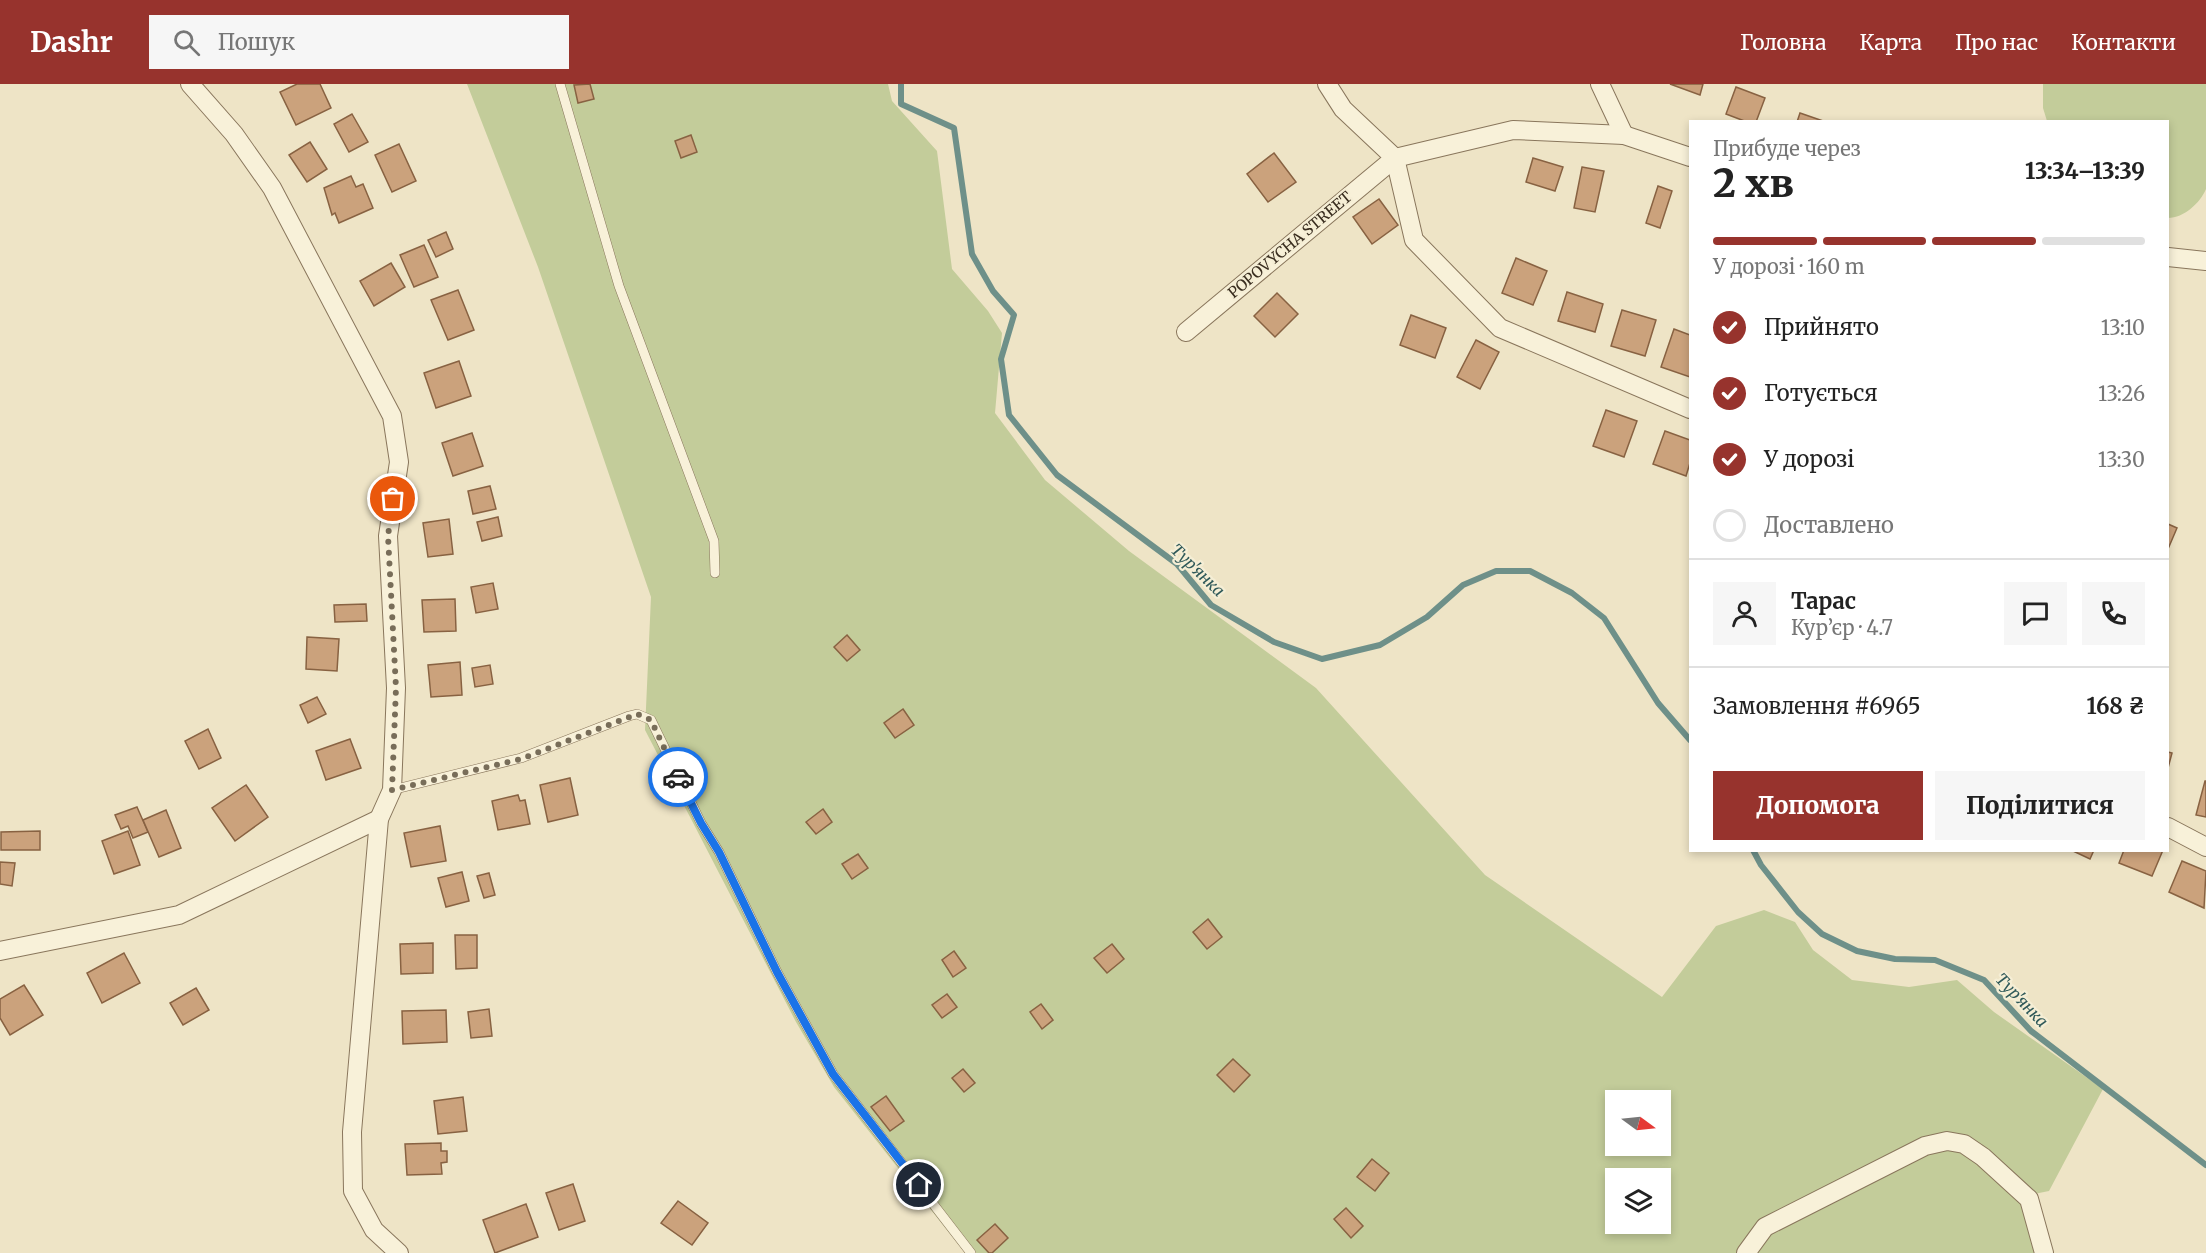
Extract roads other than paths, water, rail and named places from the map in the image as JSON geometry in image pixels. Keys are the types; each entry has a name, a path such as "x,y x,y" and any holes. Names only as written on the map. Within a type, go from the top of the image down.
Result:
{"street":[{"path":"190,84 234,134 272,188 392,416 399,462 388,536 396,688 392,790 379,819 352,1132 353,1191 374,1230 399,1253"},
{"path":"1327,84 1343,109 1395,158 1414,240 1500,328 1689,409"},
{"path":"1600,84 1624,135"},
{"name":"POPOVYCHA STREET","path":"1186,332 1395,158 1513,130 1624,135 1689,157"},
{"path":"2169,257 2206,261"},
{"path":"0,951 179,915 379,819"},
{"path":"2169,828 2206,847"},
{"path":"1746,1253 1765,1227 1925,1146 1947,1141 1964,1144 1983,1156 2030,1199 2044,1253"}],"lane":[{"path":"560,84 619,286 714,541 715,573"},
{"path":"392,790 521,759 629,716 637,714 651,720 777,972 833,1074 971,1253"}],"waterway":[{"name":"Тур'янка","path":"901,84 901,104 954,128 972,254 993,291 1014,315 1001,359 1009,415 1057,475 1177,564 1211,605 1274,642 1322,659 1380,645 1427,617 1463,585 1496,571 1530,571 1572,593 1604,618 1658,703 1689,739"},
{"name":"Тур'янка","path":"1754,852 1761,865 1798,912 1822,934 1857,951 1895,959 1935,960 1984,980 2031,1031 2206,1165"}]}
